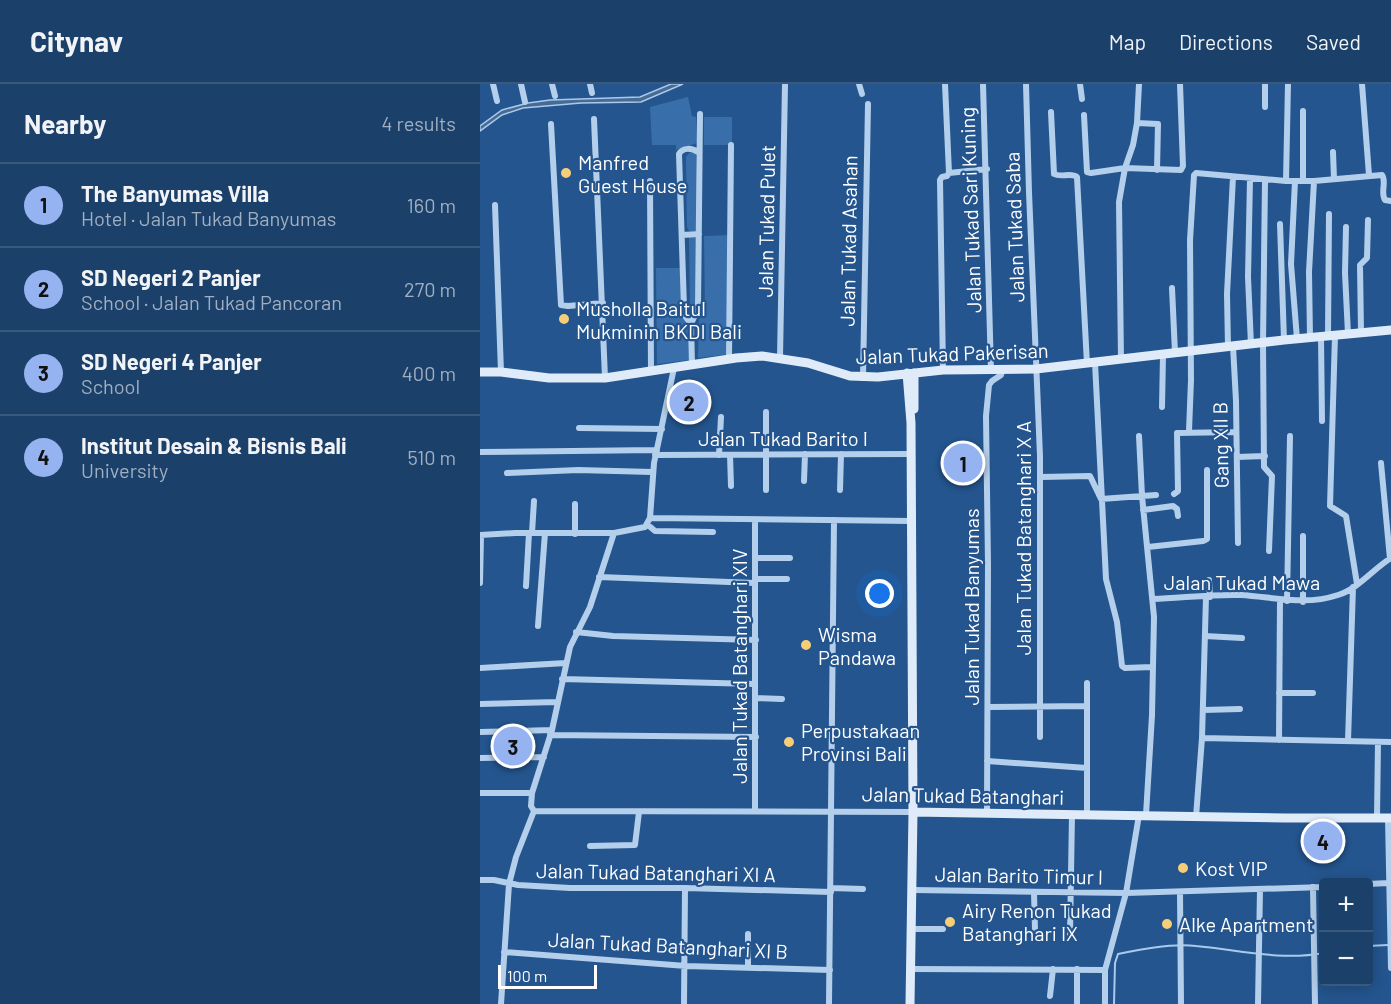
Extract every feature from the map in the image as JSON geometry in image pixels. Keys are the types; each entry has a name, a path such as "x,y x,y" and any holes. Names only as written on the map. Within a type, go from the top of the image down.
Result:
{"street":[{"path":"493,84 497,101"},
{"path":"521,84 525,102"},
{"path":"552,84 555,96"},
{"path":"590,84 592,93"},
{"name":"Jalan Tukad Pulet","path":"780,358 785,84"},
{"path":"859,84 862,94"},
{"path":"943,370 940,183 942,177 947,176 949,172 945,84"},
{"name":"Jalan Tukad Sari Kuning","path":"983,84 991,371"},
{"name":"Jalan Tukad Saba","path":"1026,84 1036,369"},
{"path":"1080,84 1082,99"},
{"path":"1120,360 1119,202 1137,123 1139,84"},
{"path":"1084,115 1087,172 1125,168 1181,170 1180,84"},
{"path":"1265,84 1265,107"},
{"path":"1286,181 1287,84"},
{"path":"1362,84 1369,175"},
{"name":"Jalan Tukad Asahan","path":"862,378 868,104"},
{"path":"1303,111 1303,181"},
{"path":"1051,112 1054,174 1077,177 1106,579 1118,622 1122,666 1125,668 1152,667"},
{"path":"692,365 691,324 698,308 700,114"},
{"path":"594,119 605,378"},
{"path":"1137,123 1158,124 1157,170"},
{"path":"551,124 561,305 603,303"},
{"path":"729,359 731,146"},
{"path":"691,324 685,316 684,308 679,154 688,149 698,152"},
{"path":"1333,152 1334,179"},
{"path":"949,172 987,170"},
{"path":"1189,431 1191,351 1189,309 1193,178 1196,173 1286,181 1384,176 1382,196 1385,200 1391,201"},
{"name":"Gang XII B","path":"1233,177 1227,275 1230,347 1234,367 1238,543"},
{"path":"1250,178 1248,277 1251,345"},
{"path":"1265,180 1264,456 1265,469 1272,476 1269,551"},
{"path":"650,181 651,372"},
{"path":"1295,181 1292,264 1297,339"},
{"path":"1310,338 1309,272 1314,181"},
{"path":"495,205 501,372"},
{"path":"1329,214 1330,506 1346,516 1355,585 1348,741"},
{"path":"1361,332 1360,264 1367,260 1368,220"},
{"path":"1280,224 1284,340"},
{"path":"1346,227 1345,273 1348,334"},
{"path":"682,235 699,234"},
{"path":"1172,288 1175,353"},
{"name":"Jalan Tukad Pakerisan","path":"480,372 501,372 549,378 605,378 651,372 674,372 692,365 750,356 780,358 862,378 943,370 1036,369 1391,330"},
{"path":"1322,420 1328,336"},
{"path":"1162,407 1163,355"},
{"name":"Jalan Tukad Batanghari X A","path":"1036,369 1041,477 1040,737"},
{"name":"Jalan Tukad Banyumas","path":"987,813 986,416 989,385 1001,375 1002,371"},
{"path":"674,372 652,472 649,521 655,531 713,532"},
{"path":"910,373 913,812 910,1004"},
{"path":"766,412 766,490"},
{"path":"719,455 721,417"},
{"path":"579,428 662,429"},
{"path":"1174,494 1178,490 1176,435 1178,432 1236,432"},
{"name":"Jalan Tukad Mawa","path":"1106,1004 1105,970 1126,893 1142,815 1152,715 1153,599 1149,547 1143,510 1138,436"},
{"path":"1279,740 1290,436"},
{"name":"Jalan Tukad Barito I","path":"480,452 719,455 911,454"},
{"path":"804,481 805,454"},
{"path":"840,490 841,454"},
{"path":"730,455 731,486"},
{"path":"1237,457 1264,456"},
{"path":"1381,463 1390,558"},
{"path":"507,473 578,470 652,472"},
{"path":"1149,547 1207,539 1207,470"},
{"path":"1041,477 1090,476 1101,499"},
{"path":"1101,499 1156,495"},
{"path":"526,586 534,501"},
{"path":"574,504 575,534"},
{"path":"1143,510 1173,506 1177,509 1178,516"},
{"name":"Jalan Tukad Batanghari XIV","path":"755,520 755,811"},
{"path":"829,1004 834,520"},
{"path":"480,584 481,535 614,533 642,529 649,521 911,521"},
{"path":"538,626 545,533"},
{"path":"501,1004 509,884 516,857 534,811 531,806 532,793 551,732 566,663 576,632 590,607 614,533"},
{"path":"1303,536 1303,602"},
{"path":"756,558 790,558"},
{"name":"Jalan Tukad Mawa","path":"1153,599 1242,595 1303,602 1341,594 1390,558"},
{"path":"599,577 755,581 787,579"},
{"path":"1196,817 1209,580"},
{"path":"576,632 613,636 756,640"},
{"path":"1205,636 1242,638"},
{"path":"480,668 566,663"},
{"path":"562,679 755,684"},
{"path":"1087,683 1087,814"},
{"path":"1279,693 1313,693"},
{"path":"756,698 782,699"},
{"path":"480,704 557,702"},
{"path":"988,707 1087,706"},
{"path":"1203,710 1240,709"},
{"path":"480,732 756,736"},
{"path":"1202,738 1391,742"},
{"path":"1377,818 1378,742"},
{"path":"480,758 544,757"},
{"path":"987,761 1087,768"},
{"path":"480,793 532,793"},
{"name":"Jalan Tukad Batanghari","path":"534,811 831,811 1390,818"},
{"path":"590,846 635,845 639,812"},
{"path":"1070,935 1072,814"},
{"path":"1390,818 1391,969"},
{"name":"Jalan Tukad Batanghari XI A","path":"480,880 494,879 509,884 570,888 863,889"},
{"path":"1373,884 1389,883"},
{"path":"1313,887 1315,1004"},
{"name":"Jalan Barito Timur I","path":"913,890 1126,893 1319,887"},
{"path":"684,1004 685,888"},
{"path":"1258,1004 1257,957 1260,889"},
{"path":"1180,892 1181,1004"},
{"path":"1034,893 1035,930 1040,936"},
{"path":"912,929 943,929"},
{"path":"748,934 748,967"},
{"name":"Jalan Tukad Batanghari XI B","path":"504,952 686,966 830,970"},
{"path":"911,969 1105,970"},
{"path":"1050,996 1053,969"},
{"path":"1077,969 1077,1004"}],"shaded area":[{"path":"671,84 683,84 641,102 581,103 523,108 502,115 480,131 480,126 502,110 528,103 550,100 640,97"},
{"path":"688,97 692,116 696,117 697,143 676,150 676,145 652,145 650,107"},
{"path":"704,117 732,117 732,145 704,145"},
{"path":"696,152 698,228 697,231 689,231 687,227 686,157 689,153"},
{"path":"731,235 730,354 698,358 699,319 705,311 704,236"},
{"path":"689,237 697,239 698,308 695,312 690,309"},
{"path":"656,268 682,268 690,360 657,364"}],"waterway":[{"path":"1114,1004 1115,963 1118,954 1177,945 1291,956 1319,954"},
{"path":"1373,946 1388,945"}],"place":[{"name":"Manfred Guest House","path":"566,173"},
{"name":"Musholla Baitul Mukminin BKDI Bali","path":"564,319"},
{"name":"SD Negeri 2 Panjer","path":"689,402"},
{"name":"The Banyumas Villa","path":"963,463"},
{"name":"Wisma Pandawa","path":"806,645"},
{"name":"Perpustakaan Provinsi Bali","path":"789,742"},
{"name":"SD Negeri 4 Panjer","path":"513,746"},
{"name":"Institut Desain & Bisnis Bali","path":"1323,841"},
{"name":"Kost VIP","path":"1183,868"},
{"name":"Airy Renon Tukad Batanghari IX","path":"950,922"},
{"name":"Alke Apartment","path":"1167,924"}]}
